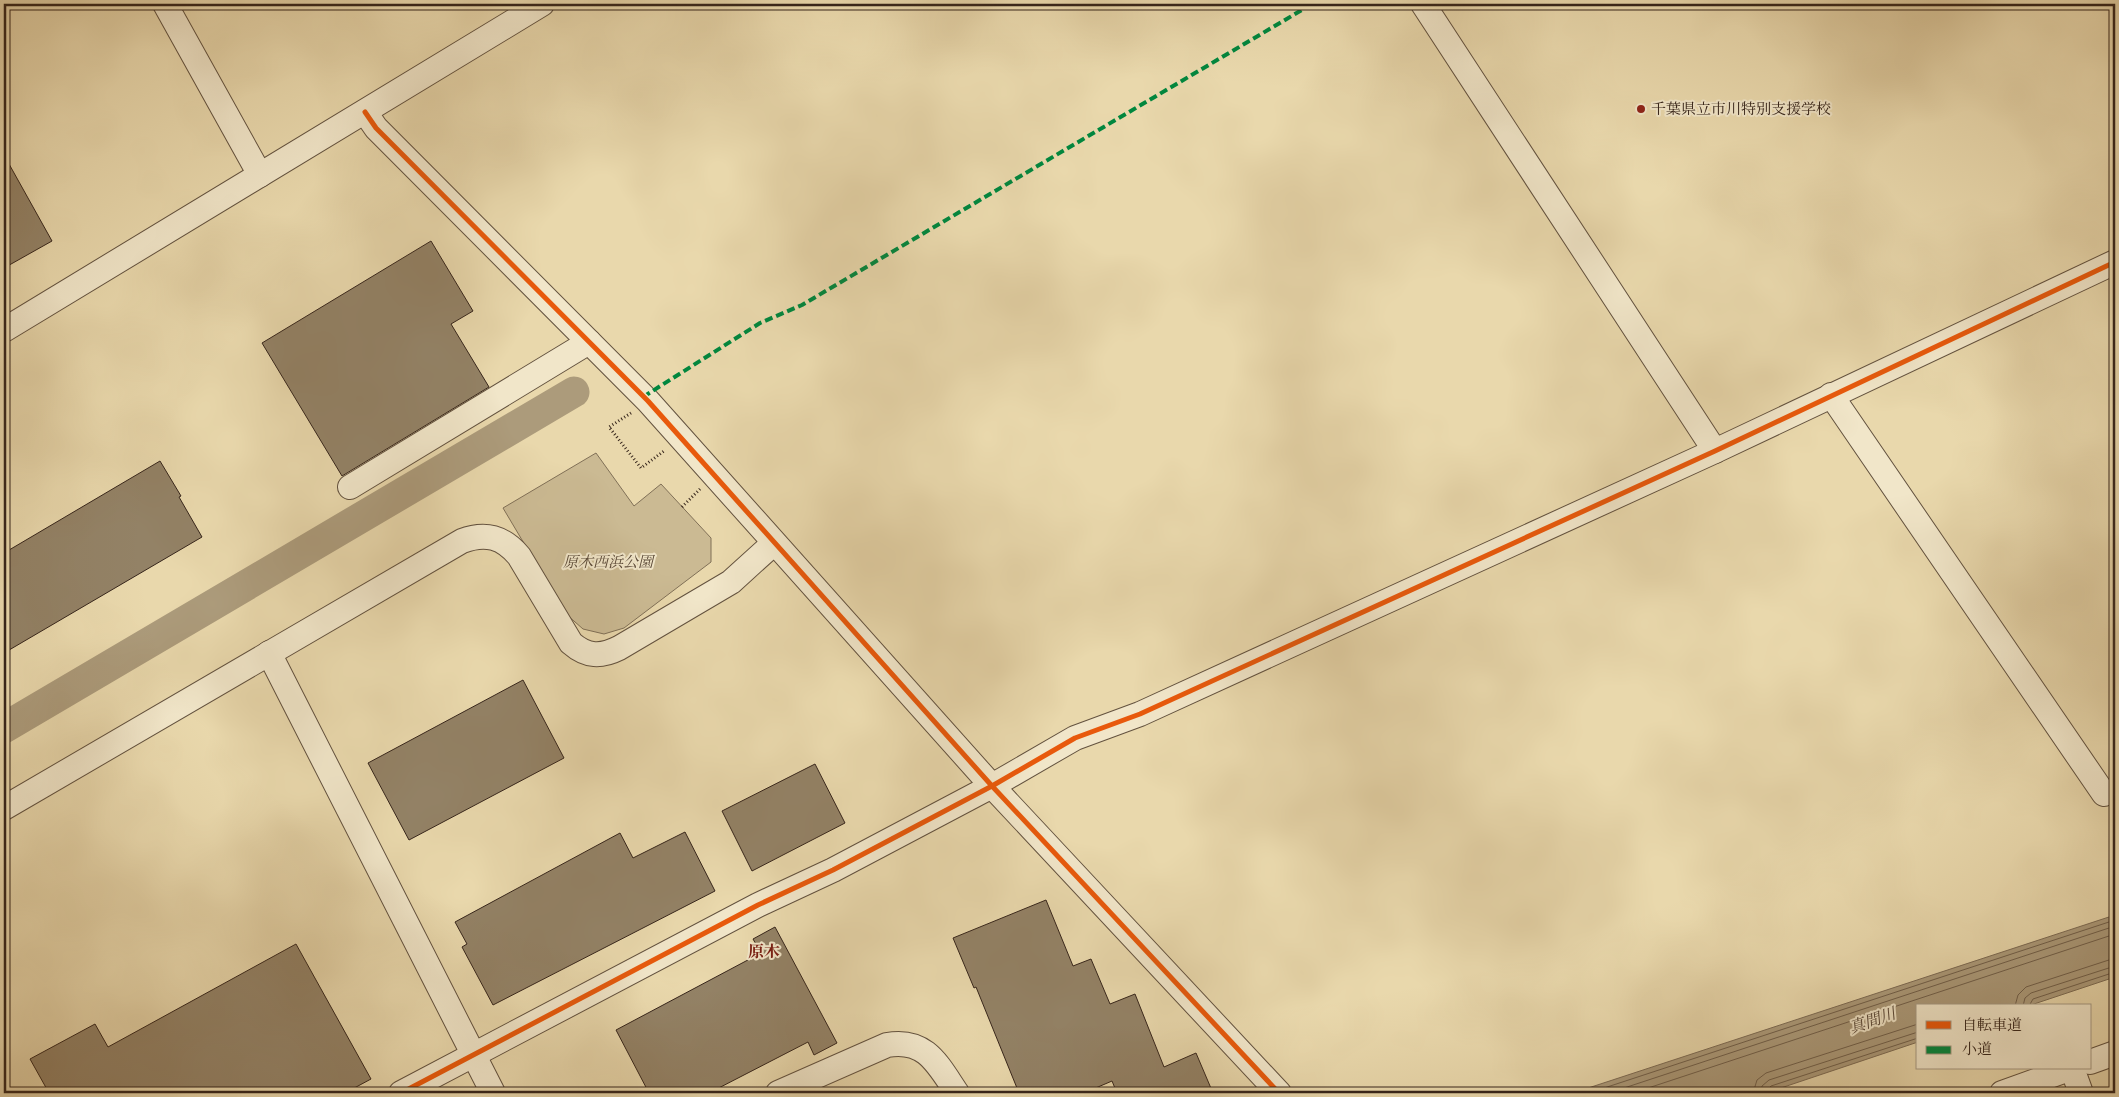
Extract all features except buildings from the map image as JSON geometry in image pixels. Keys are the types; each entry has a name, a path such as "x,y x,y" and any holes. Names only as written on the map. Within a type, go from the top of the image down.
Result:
{"street":[{"path":"165,4 260,175"},
{"path":"4,330 542,4"},
{"path":"1423,4 1716,451"},
{"path":"365,112 376,128 648,401 992,786 1279,1093"},
{"path":"401,1093 758,905 833,870 992,786 1076,738 1140,714 1716,451 2115,262"},
{"path":"350,487 589,342"},
{"path":"1831,395 2104,794"},
{"path":"4,808 135,734 462,541 473,537 499,538 510,546 519,556 571,643 580,651 592,655 606,654 731,582 774,543"},
{"path":"269,654 493,1093"},
{"path":"778,1093 887,1045 904,1043 922,1049 932,1057 957,1093"},
{"path":"2092,1061 2115,1053"},
{"path":"2002,1093 2066,1070"},
{"path":"2073,1070 2081,1093"}],"path":[{"path":"648,401 609,427 641,468 664,451"},
{"path":"682,506 700,489"}],"green space":[{"name":"原木西浜公園","path":"596,453 634,506 661,484 711,538 711,562 624,628 604,634 583,629 566,614 503,508"}],"water":[{"name":"真間川","path":"2115,915 2115,977 2034,1004 1916,1004 1916,1043 1766,1093 1573,1093"}],"waterway":[{"path":"4,728 574,392"}],"marked path":[{"path":"643,397 760,323 802,305 1312,4"}],"cycle path":[{"path":"365,112 376,128 648,401 992,786 1279,1093"},
{"path":"401,1093 758,905 833,870 992,786 1075,738 1140,714 1715,451 2115,262"}],"place":[{"name":"千葉県立市川特別支援学校","path":"1641,109"}],"district":[{"name":"原木","path":"764,951"}]}
